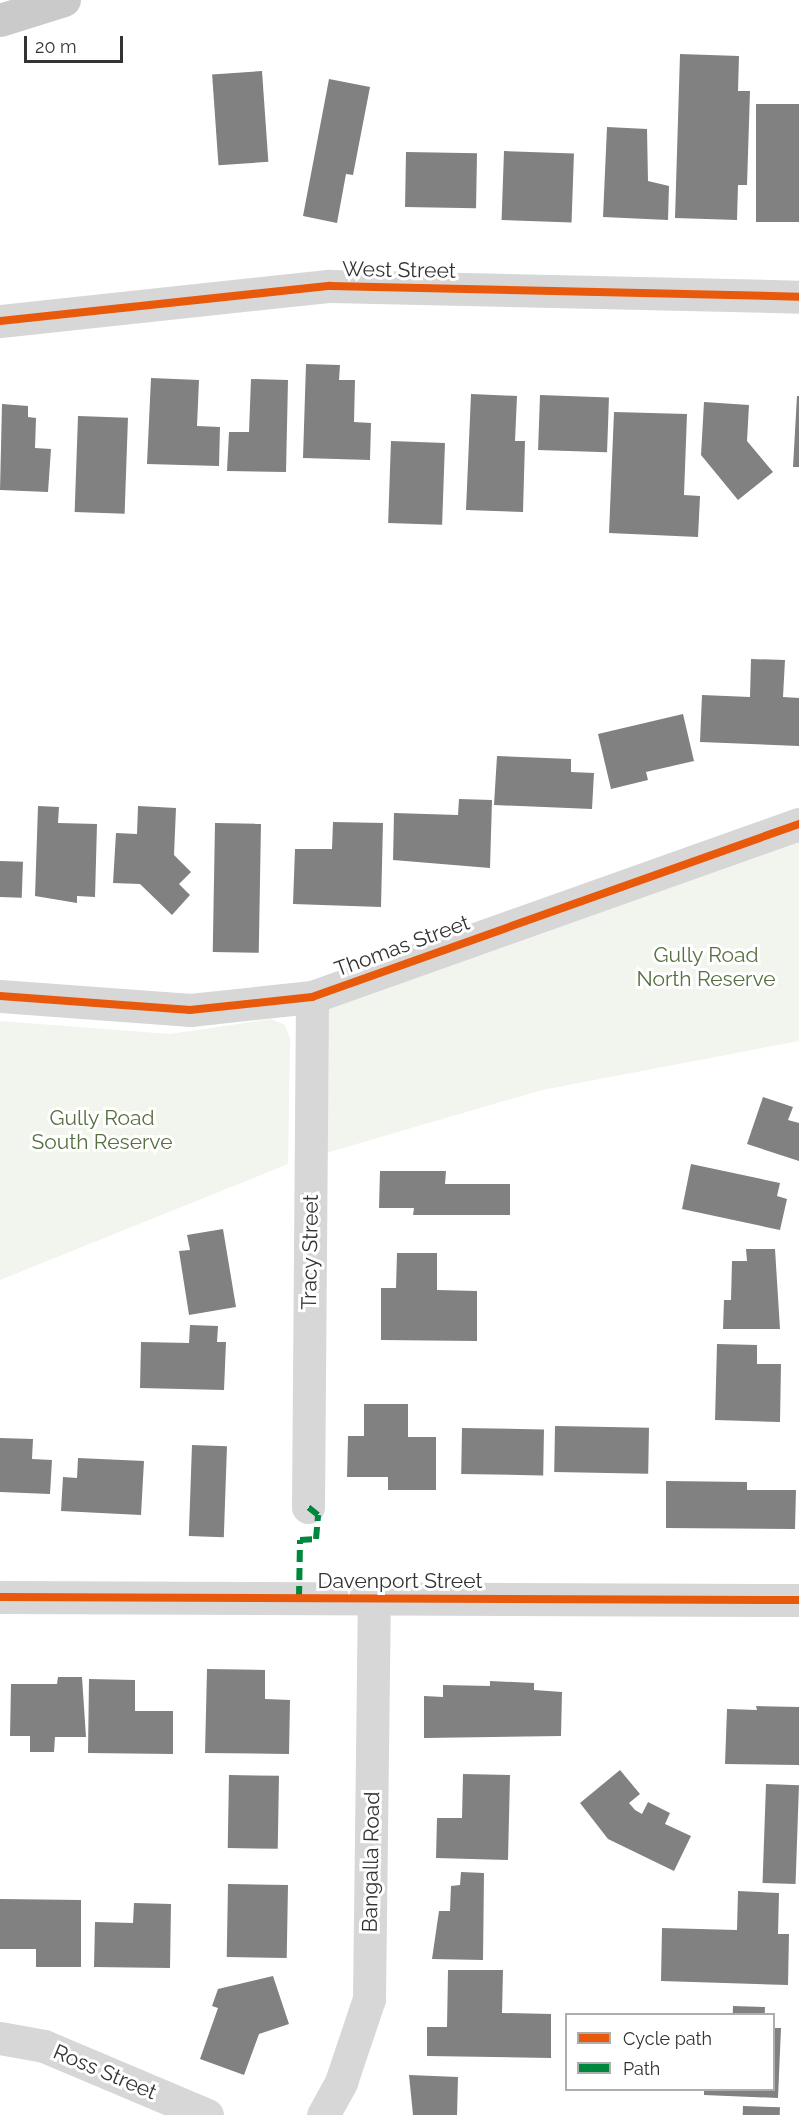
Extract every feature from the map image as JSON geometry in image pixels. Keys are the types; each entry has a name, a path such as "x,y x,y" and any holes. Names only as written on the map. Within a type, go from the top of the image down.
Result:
{"main road":[{"path":"0,20 64,0"}],"street":[{"name":"West Street","path":"0,321 330,286 799,297"},
{"name":"Thomas Street","path":"0,996 190,1010 312,997 799,824"},
{"name":"Tracy Street","path":"308,1507 312,997"},
{"name":"Davenport Street","path":"0,1598 799,1600"},
{"name":"Bangalla Road","path":"322,2115 341,2082 369,1999 374,1599"},
{"name":"Ross Street","path":"0,2038 44,2046 207,2115"}],"green space":[{"name":"Gully Road North Reserve","path":"799,839 799,1041 542,1090 326,1153 328,1006"},
{"name":"Gully Road South Reserve","path":"271,1019 285,1025 290,1039 288,1164 0,1280 0,1021 170,1034"}],"building":[{"path":"680,54 739,56 738,91 750,91 747,185 738,185 737,220 675,218"},
{"path":"262,71 268,162 218,165 212,74"},
{"path":"329,79 370,87 353,175 346,174 337,223 303,216"},
{"path":"756,104 799,104 799,222 756,222"},
{"path":"607,127 647,129 648,181 669,186 668,220 603,217"},
{"path":"504,151 574,153 572,222 502,220"},
{"path":"406,152 477,153 476,208 405,207"},
{"path":"306,364 340,365 339,380 355,380 354,422 371,423 370,460 303,458"},
{"path":"151,378 199,380 197,426 220,427 219,466 147,464"},
{"path":"251,379 288,380 286,472 227,471 229,432 249,432"},
{"path":"471,394 517,396 515,441 525,441 523,512 466,510"},
{"path":"540,395 609,397 607,452 538,450"},
{"path":"797,396 799,396 799,467 793,467"},
{"path":"704,402 749,405 747,441 773,472 738,500 701,455"},
{"path":"2,404 28,406 28,417 36,418 35,448 51,449 48,492 0,490"},
{"path":"614,412 687,414 684,495 700,496 698,537 609,533"},
{"path":"78,416 128,418 125,514 75,512"},
{"path":"391,441 445,443 442,525 388,523"},
{"path":"751,659 785,660 783,697 799,698 799,746 700,742 702,695 750,697"},
{"path":"683,714 694,761 646,772 648,780 611,789 598,734"},
{"path":"497,756 571,759 571,772 594,773 592,809 494,805"},
{"path":"459,799 492,800 490,868 393,860 394,813 458,815"},
{"path":"38,806 59,807 58,823 97,824 95,897 77,896 77,903 35,896"},
{"path":"138,806 176,808 174,855 191,872 179,884 190,895 172,915 140,884 113,883 116,833 137,834"},
{"path":"333,822 383,823 381,907 293,904 295,849 332,849"},
{"path":"215,823 261,824 259,953 213,952"},
{"path":"0,861 23,862 22,898 0,897"},
{"path":"763,1097 793,1107 788,1120 799,1123 799,1161 747,1144"},
{"path":"691,1164 780,1183 777,1196 787,1199 780,1230 682,1209"},
{"path":"380,1171 446,1171 445,1184 510,1184 510,1215 413,1215 414,1208 379,1208"},
{"path":"223,1229 236,1307 189,1315 179,1251 190,1250 187,1235"},
{"path":"746,1249 775,1249 780,1329 723,1329 724,1300 731,1300 732,1261 747,1261"},
{"path":"397,1253 437,1253 437,1290 477,1291 477,1341 381,1340 381,1288 396,1288"},
{"path":"190,1325 218,1326 217,1342 226,1342 224,1390 140,1388 141,1342 189,1343"},
{"path":"717,1344 757,1345 757,1364 781,1364 780,1422 715,1420"},
{"path":"364,1404 408,1404 408,1437 436,1437 436,1490 388,1490 388,1477 347,1477 348,1436 364,1436"},
{"path":"555,1426 649,1428 648,1474 554,1472"},
{"path":"462,1428 544,1429 543,1475 461,1474"},
{"path":"0,1438 33,1439 32,1459 52,1460 50,1494 0,1492"},
{"path":"192,1445 227,1446 224,1537 189,1536"},
{"path":"78,1458 144,1461 141,1515 61,1511 63,1477 77,1478"},
{"path":"666,1481 747,1482 747,1490 796,1490 795,1529 666,1528"},
{"path":"207,1669 265,1670 265,1699 290,1700 289,1754 205,1753"},
{"path":"58,1677 82,1677 86,1737 55,1737 54,1752 30,1752 30,1736 10,1736 11,1684 57,1684"},
{"path":"89,1679 135,1680 135,1711 173,1711 173,1754 88,1753"},
{"path":"490,1681 534,1683 534,1690 562,1692 561,1736 424,1738 424,1696 443,1697 443,1685 490,1686"},
{"path":"756,1706 799,1707 799,1765 725,1764 727,1709 757,1710"},
{"path":"620,1770 640,1794 629,1803 635,1810 642,1814 648,1802 670,1813 665,1824 691,1836 674,1871 608,1839 580,1803"},
{"path":"463,1774 510,1775 508,1860 436,1858 437,1818 462,1818"},
{"path":"229,1775 279,1776 278,1849 228,1848"},
{"path":"766,1784 799,1785 796,1884 763,1883"},
{"path":"461,1872 484,1873 483,1960 432,1959 439,1911 450,1911 451,1886 460,1885"},
{"path":"228,1884 288,1885 287,1958 227,1957"},
{"path":"738,1891 779,1893 778,1934 789,1934 788,1985 661,1981 662,1928 737,1930"},
{"path":"0,1899 81,1900 81,1967 36,1967 36,1949 0,1949"},
{"path":"134,1903 171,1904 170,1968 94,1967 95,1922 133,1923"},
{"path":"448,1970 503,1970 502,2013 551,2014 551,2058 427,2056 427,2027 447,2027"},
{"path":"273,1976 289,2024 259,2034 244,2075 200,2059 218,2008 212,2006 218,1989"},
{"path":"733,2006 765,2007 765,2013 733,2013"},
{"path":"775,2028 781,2028 778,2098 704,2095 704,2091 775,2091"},
{"path":"409,2075 458,2077 457,2115 413,2115"},
{"path":"743,2106 780,2107 780,2115 743,2115"}],"marked path":[{"path":"299,1598 300,1540 316,1539 318,1515 308,1507"}],"cycle path":[{"path":"0,321 330,286 799,297"},
{"path":"0,996 190,1010 312,997 799,824"},
{"path":"0,1597 799,1600"}]}
